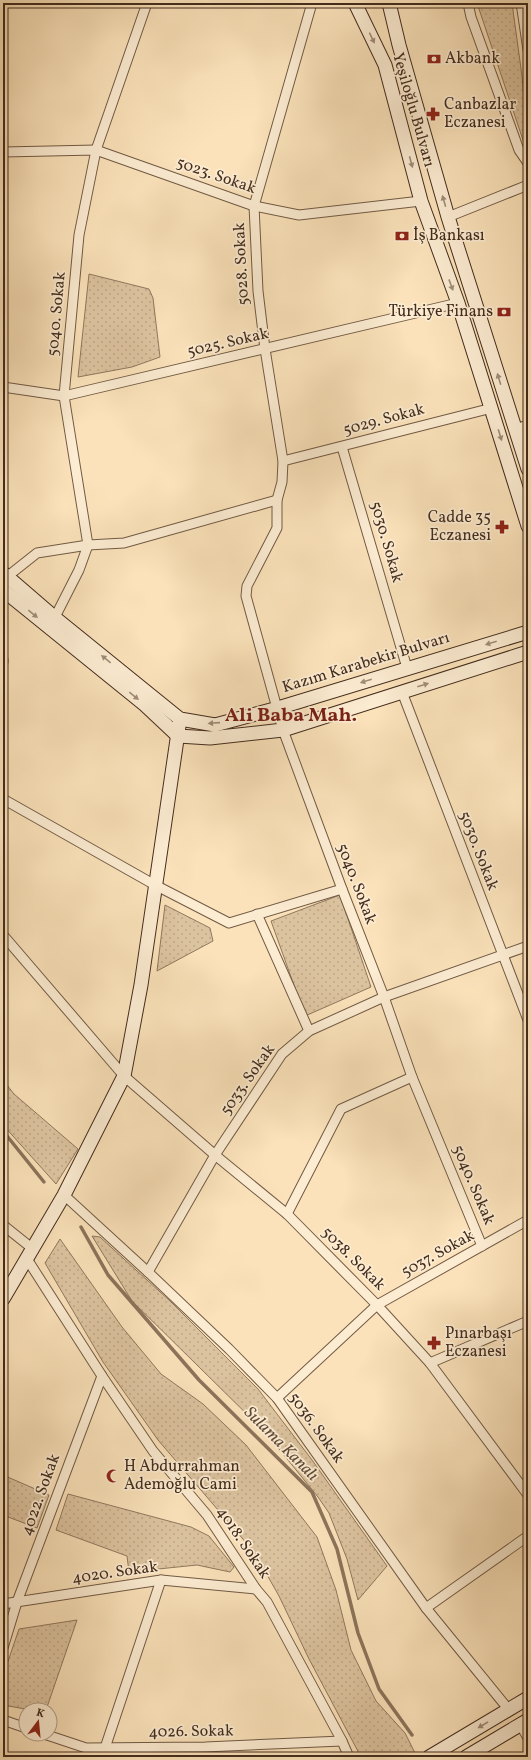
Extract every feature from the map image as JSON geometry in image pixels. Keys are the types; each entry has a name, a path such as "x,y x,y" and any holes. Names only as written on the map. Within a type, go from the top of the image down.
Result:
{"main road":[{"name":"Yeşiloğlu Bulvarı","path":"355,3 385,65 421,201 458,303 528,526"},
{"name":"Yeşiloğlu Bulvarı","path":"389,3 399,45 448,217 528,469"},
{"name":"Kazım Karabekir Bulvarı","path":"5,575 52,622 178,736"},
{"name":"Kazım Karabekir Bulvarı","path":"3,590 52,622 180,719 215,725 278,708 528,632"},
{"path":"178,736 210,738 283,730 528,652"},
{"path":"3,1299 64,1194 124,1076 141,985 180,719"},
{"path":"429,1757 528,1698"},
{"path":"466,1757 524,1722"}],"street":[{"name":"5040. Sokak","path":"52,622 79,570 88,546 64,396 79,235 96,150 147,3"},
{"name":"5028. Sokak","path":"277,528 277,500 282,482 283,461 265,349 258,291 254,206 312,3"},
{"path":"468,3 471,17 519,150 528,163"},
{"path":"521,3 528,50"},
{"name":"5023. Sokak","path":"3,152 96,150 254,206 300,215 421,201"},
{"path":"448,217 528,185"},
{"name":"5025. Sokak","path":"3,387 64,396 458,303"},
{"name":"5029. Sokak","path":"283,461 492,408"},
{"path":"515,429 528,425"},
{"name":"5030. Sokak","path":"342,447 407,668"},
{"path":"5,575 37,553 124,543 277,500"},
{"name":"5040. Sokak","path":"277,528 247,586 246,596 283,730 384,998 412,1077 482,1246"},
{"name":"5030. Sokak","path":"402,692 528,1020"},
{"path":"3,799 156,885 228,923 342,889"},
{"path":"257,914 309,1031"},
{"name":"5038. Sokak","path":"3,935 124,1076 215,1155 287,1214 377,1305 430,1363 528,1495"},
{"name":"5033. Sokak","path":"148,1272 215,1155 282,1054 309,1031 384,998 528,946"},
{"path":"287,1214 341,1109 412,1077"},
{"name":"5036. Sokak","path":"64,1194 229,1349 277,1398 426,1608 509,1710"},
{"name":"5037. Sokak","path":"277,1398 377,1305 528,1220"},
{"name":"4018. Sokak","path":"3,1225 30,1254 102,1376 153,1451 206,1515 256,1589 267,1602 342,1741 349,1757"},
{"path":"430,1363 528,1321"},
{"name":"4022. Sokak","path":"3,1648 17,1602 102,1376"},
{"path":"426,1608 528,1536"},
{"path":"103,1753 161,1580"},
{"name":"4020. Sokak","path":"3,1604 161,1580 256,1589"},
{"path":"3,1720 18,1725"},
{"path":"524,1722 528,1738"},
{"name":"4026. Sokak","path":"58,1739 103,1753 342,1741"}],"shaded area":[{"path":"477,3 512,3 522,76 528,145 524,143"},
{"path":"89,274 149,289 153,298 160,357 132,367 78,377"},
{"path":"340,895 371,987 305,1016 271,921"},
{"path":"165,905 210,928 213,941 157,971"},
{"path":"3,1080 14,1094 78,1149 56,1184 3,1125"},
{"path":"92,1236 100,1237 171,1302 258,1389 312,1460 387,1566 358,1600 347,1559 329,1513 318,1497 266,1433 132,1301"},
{"path":"60,1239 122,1327 161,1374 203,1404 246,1445 317,1537 336,1590 351,1650 376,1701 405,1733 417,1757 361,1757 309,1659 279,1596 254,1552 158,1440 103,1362 45,1263"},
{"path":"3,1475 49,1495 37,1528 3,1515"},
{"path":"68,1494 191,1527 209,1536 234,1567 230,1572 197,1565 129,1572 127,1556 56,1530"},
{"path":"77,1620 49,1702 18,1702 18,1708 3,1705 3,1676 19,1629"}],"waterway":[{"name":"Sulama Kanalı","path":"3,638 7,661 3,682"},
{"name":"Sulama Kanalı","path":"3,1131 44,1182"},
{"name":"Sulama Kanalı","path":"81,1227 108,1275 199,1380 312,1492 337,1549 358,1633 379,1689 412,1735"}],"place":[{"name":"Akbank","path":"434,59"},
{"name":"Canbazlar Eczanesi","path":"433,114"},
{"name":"İş Bankası","path":"402,236"},
{"name":"Türkiye Finans","path":"504,312"},
{"name":"Cadde 35 Eczanesi","path":"502,527"},
{"name":"Pınarbaşı Eczanesi","path":"434,1343"},
{"name":"H Abdurrahman Ademoğlu Cami","path":"113,1476"}],"district":[{"name":"Ali Baba Mah.","path":"291,716"}]}
